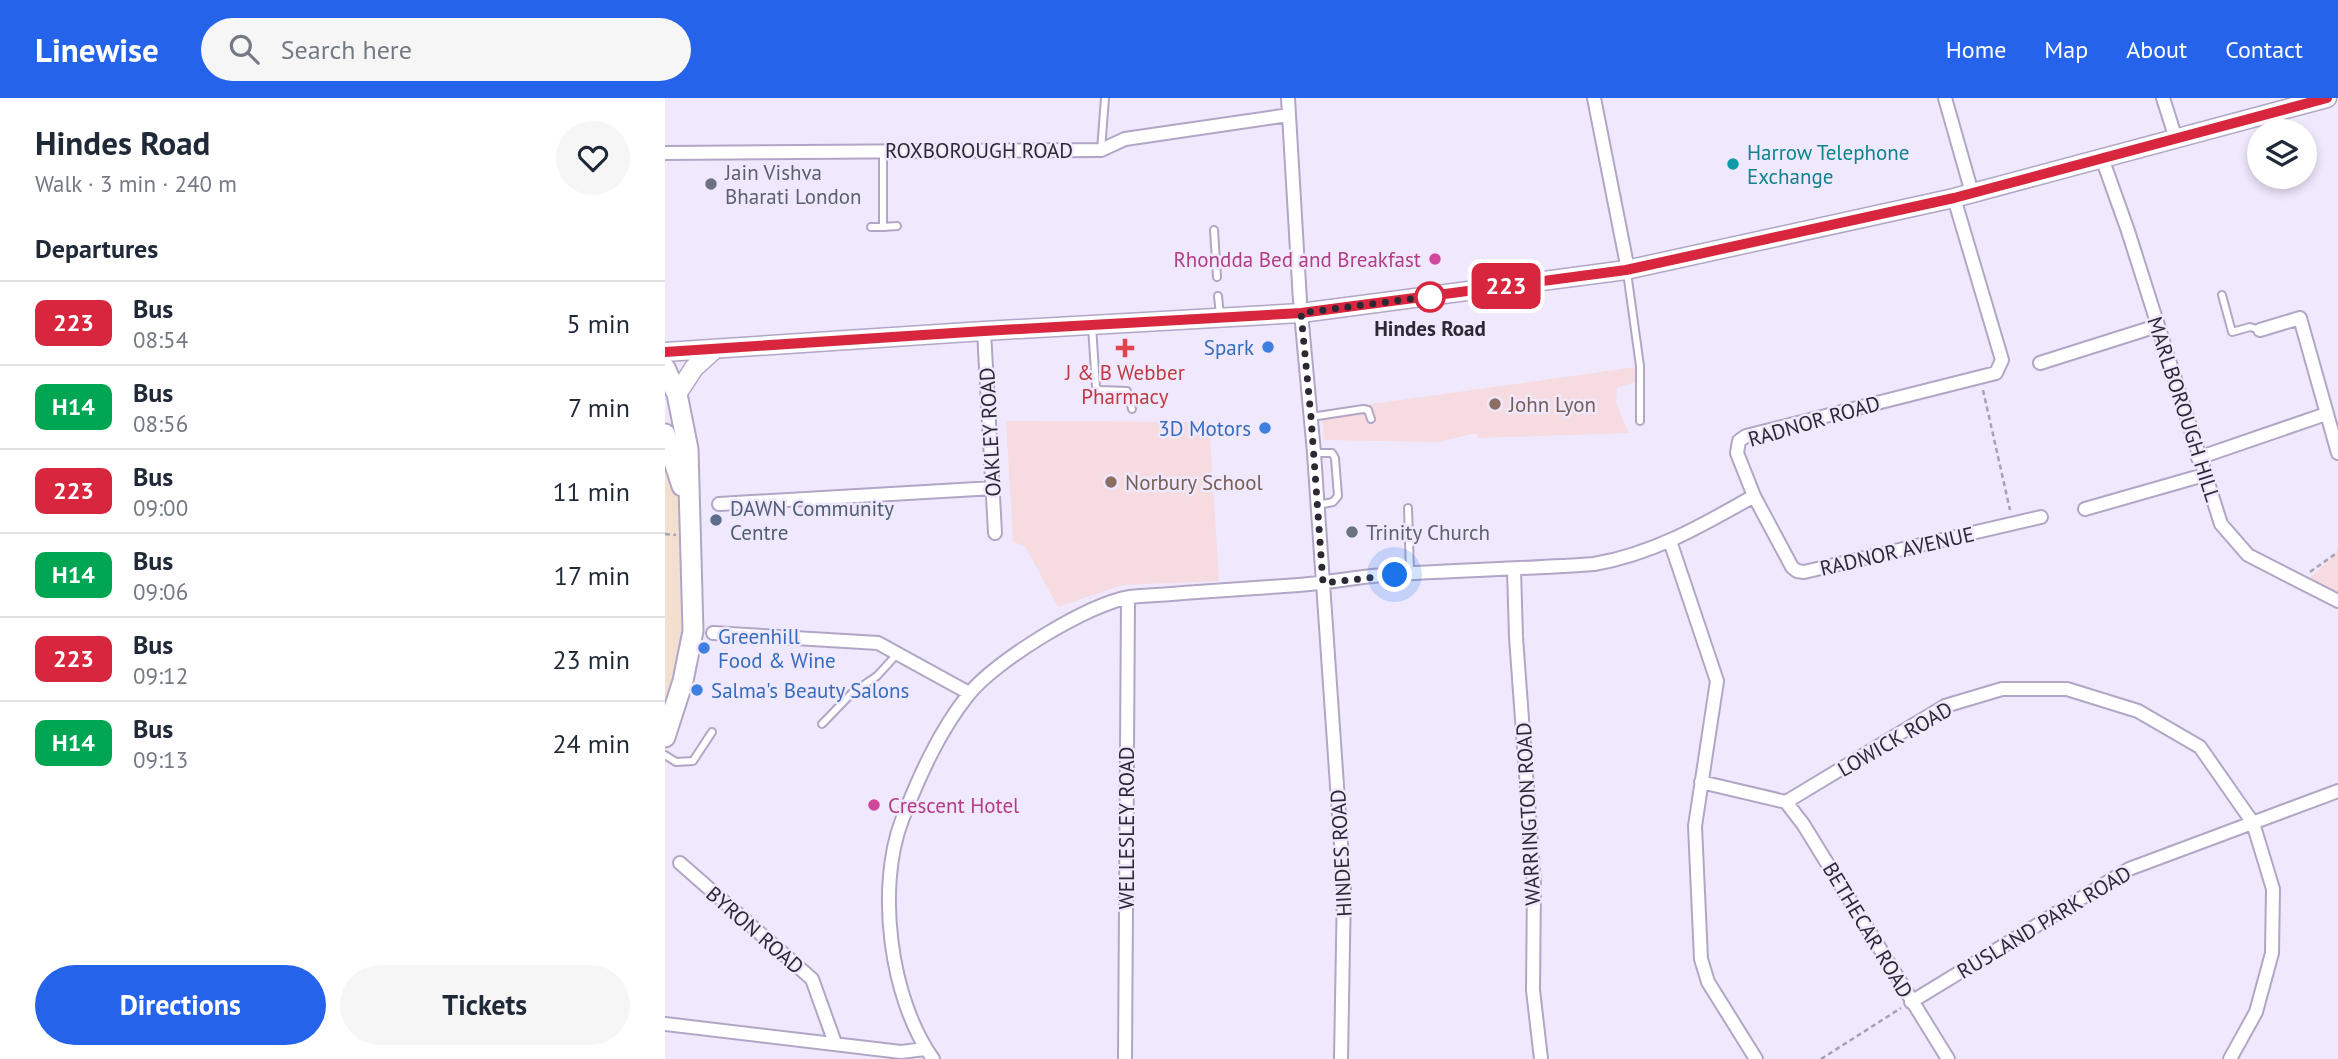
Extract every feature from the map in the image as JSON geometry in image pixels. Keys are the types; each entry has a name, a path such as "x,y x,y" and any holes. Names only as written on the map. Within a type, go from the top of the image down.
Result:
{"main road":[{"path":"665,368 677,394 688,449 693,631 683,681 669,712 665,737"},
{"path":"665,434 688,504"}],"street":[{"name":"HINDES ROAD","path":"1288,98 1344,887 1341,1059"},
{"path":"1594,98 1627,270"},
{"path":"1945,98 1972,193"},
{"path":"2162,98 2176,139"},
{"path":"665,352 1220,317 1627,270 1954,198 2327,98"},
{"name":"ROXBOROUGH ROAD","path":"665,153 1101,150 1125,139 1289,115"},
{"name":"MARLBOROUGH HILL","path":"2102,158 2221,524 2248,555 2338,601"},
{"path":"1954,198 2002,360 1996,373 1980,377"},
{"path":"2260,330 2300,318 2338,453"},
{"path":"2040,363 2157,326"},
{"name":"OAKLEY ROAD","path":"984,331 995,533"},
{"path":"677,394 694,368 715,349"},
{"name":"RADNOR ROAD","path":"1754,496 1737,453 1739,441 1746,436 1980,377"},
{"path":"2199,458 2326,414"},
{"path":"2085,509 2204,475"},
{"path":"719,504 994,488"},
{"path":"665,1024 929,1054 904,997 892,946 890,883 895,838 918,779 969,693 1006,662 1072,619 1128,598 1616,560 1693,531 1754,496"},
{"name":"RADNOR AVENUE","path":"1754,496 1792,567 1804,572 2041,517"},
{"path":"1670,541 1717,681 1695,826 1701,959 1708,982 1756,1059"},
{"name":"WARRINGTON ROAD","path":"1514,570 1516,637 1534,884 1533,990 1541,1059"},
{"name":"WELLESLEY ROAD","path":"1125,1059 1128,598"},
{"path":"713,633 878,643 969,693"},
{"name":"LOWICK ROAD","path":"1786,802 1945,706 2002,689 2067,689 2138,711 2200,747 2253,823 2273,889 2271,953 2256,1012 2232,1058"},
{"path":"1701,782 1786,802"},
{"name":"RUSLAND PARK ROAD","path":"1912,1002 2129,869 2338,791"},
{"name":"BETHECAR ROAD","path":"1786,802 1803,824 1948,1059"},
{"name":"BYRON ROAD","path":"680,863 812,979 835,1043"}],"lane":[{"path":"1101,150 1105,98"},
{"path":"883,151 883,227"},
{"path":"871,227 897,226"},
{"path":"1214,230 1217,277"},
{"path":"1627,270 1640,366 1640,421"},
{"path":"2222,295 2232,332 2250,327 2260,330"},
{"path":"1218,296 1220,317"},
{"path":"1092,324 1096,387 1099,390 1127,391 1132,409"},
{"path":"1311,417 1363,409 1368,410 1371,419"},
{"path":"1314,453 1332,453 1335,458 1338,496 1333,502 1318,505"},
{"path":"1408,508 1410,574"},
{"path":"822,724 852,693 877,676 898,653"},
{"path":"665,755 676,762 693,761 712,732"}],"path":[{"path":"1980,377 2014,524"},
{"path":"2298,579 2338,552"},
{"path":"1821,1059 1912,1002"}],"shaded area":[{"name":"John Lyon","path":"1636,367 1638,381 1617,388 1616,403 1629,433 1478,438 1476,433 1438,442 1324,440 1322,411"},
{"name":"Norbury School","path":"1006,421 1209,422 1219,581 1122,585 1058,607 1026,548 1013,541"},
{"path":"665,460 684,508 685,627 665,724"},
{"path":"2338,552 2338,596 2310,578"}],"bus line":[{"name":"223","path":"665,352 1301,313 1626,270 1954,198 2327,98"}],"place":[{"name":"Harrow Telephone Exchange","path":"1733,164"},
{"name":"Jain Vishva Bharati London","path":"711,184"},
{"name":"Rhondda Bed and Breakfast","path":"1435,259"},
{"name":"Hindes Road","path":"1430,297"},
{"name":"Spark","path":"1268,347"},
{"name":"J & B Webber Pharmacy","path":"1125,348"},
{"name":"John Lyon","path":"1495,404"},
{"name":"3D Motors","path":"1265,428"},
{"name":"Norbury School","path":"1111,482"},
{"name":"DAWN Community Centre","path":"716,520"},
{"name":"Trinity Church","path":"1352,532"},
{"name":"Greenhill Food & Wine","path":"704,648"},
{"name":"Salma's Beauty Salons","path":"697,690"},
{"name":"Crescent Hotel","path":"874,805"}],"route":[{"path":"1395,575 1323,583 1301,313 1433,296 1430,297"}]}
